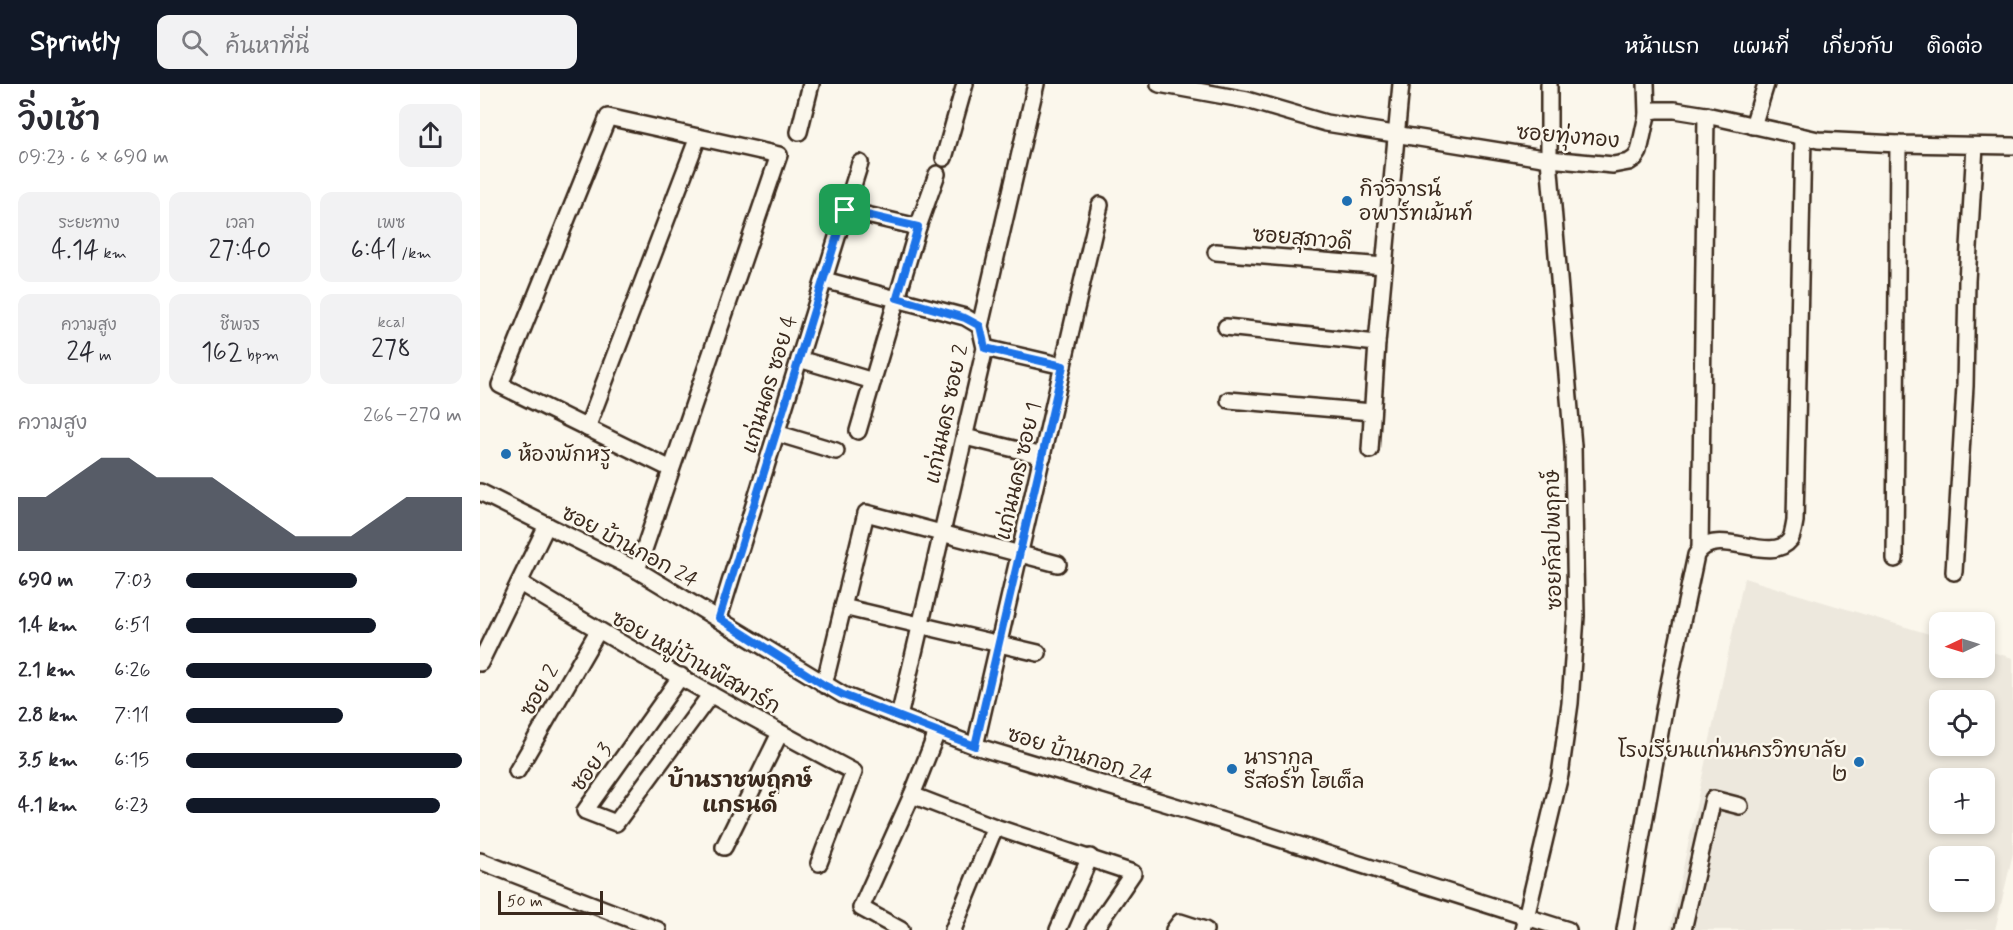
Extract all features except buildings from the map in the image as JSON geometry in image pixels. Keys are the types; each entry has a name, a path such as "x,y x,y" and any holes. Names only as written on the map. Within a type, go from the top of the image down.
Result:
{"street":[{"path":"799,132 811,84"},
{"path":"944,158 965,84"},
{"name":"แก่นนคร ซอย 2","path":"899,717 985,348 980,326 1036,84"},
{"name":"ซอยทุ่งทอง","path":"1159,84 1246,100 1326,123 1549,159 1613,165 1629,162 1639,152 1647,115 1651,111 1666,109 1706,115 1803,137 1898,144 2013,146"},
{"path":"1370,450 1377,343 1401,84"},
{"name":"ซอยกัลปพฤกษ์","path":"1525,924 1560,775 1570,703 1576,616 1573,446 1549,159 1549,84"},
{"path":"1646,84 1647,115"},
{"path":"1753,126 1766,84"},
{"path":"1700,549 1706,115"},
{"path":"637,570 671,470 778,155 608,117 500,385 671,470"},
{"path":"587,428 698,137"},
{"path":"1625,930 1667,693 1696,555 1700,549 1709,544 1771,548 1782,546 1791,539 1796,509 1803,137"},
{"path":"1895,559 1898,144"},
{"path":"1954,572 1965,386 1967,281 1975,146"},
{"name":"แก่นนคร ซอย 4","path":"719,618 860,163"},
{"path":"858,431 918,227 937,174"},
{"name":"แก่นนคร ซอย 1","path":"975,746 1100,205"},
{"path":"845,210 918,227"},
{"name":"ซอยสุภาวดี","path":"1216,252 1384,266"},
{"path":"824,280 965,318 980,326"},
{"path":"1226,327 1377,343"},
{"path":"985,348 1063,366"},
{"path":"799,359 873,381"},
{"path":"1229,400 1372,412"},
{"path":"776,432 836,452"},
{"path":"965,437 1042,456"},
{"name":"ซอย บ้านกอก 24","path":"480,492 637,570 843,695 975,746 1198,813 1525,924 1568,930"},
{"path":"824,685 866,513 1058,564"},
{"path":"480,663 547,525"},
{"name":"ซอย หมู่บ้านพีสมาร์ก","path":"520,583 598,631 854,772 819,863"},
{"path":"843,607 1038,653"},
{"name":"ซอย 2","path":"517,771 598,631"},
{"name":"ซอย 3","path":"681,676 585,811 616,823 711,694"},
{"path":"901,930 861,908 912,795 937,732"},
{"path":"724,847 780,733"},
{"path":"912,795 995,827 1133,873 1094,930"},
{"path":"1683,930 1713,799 1740,806"},
{"path":"953,930 995,827"},
{"path":"1058,930 1090,857"},
{"path":"480,861 658,930"},
{"path":"1177,926 1205,930"}],"shaded area":[{"name":"โรงเรียนแก่นนครวิทยาลัย ๒","path":"1744,578 1929,634 1929,678 1995,678 1995,653 2013,658 2013,853 1995,930 1670,930"}],"place":[{"name":"กิจวิจารน์ อพาร์ทเม้นท์","path":"1347,201"},
{"name":"ห้องพักหรู","path":"506,454"},
{"name":"โรงเรียนแก่นนครวิทยาลัย ๒","path":"1859,762"},
{"name":"นารากูล รีสอร์ท โฮเต็ล","path":"1232,769"}],"district":[{"name":"บ้านราชพฤกษ์ แกรนด์","path":"740,792"}],"route":[{"path":"845,210 918,227 897,298 965,318 980,326 985,348 1063,366 975,746 843,695 719,618 845,210"}]}
